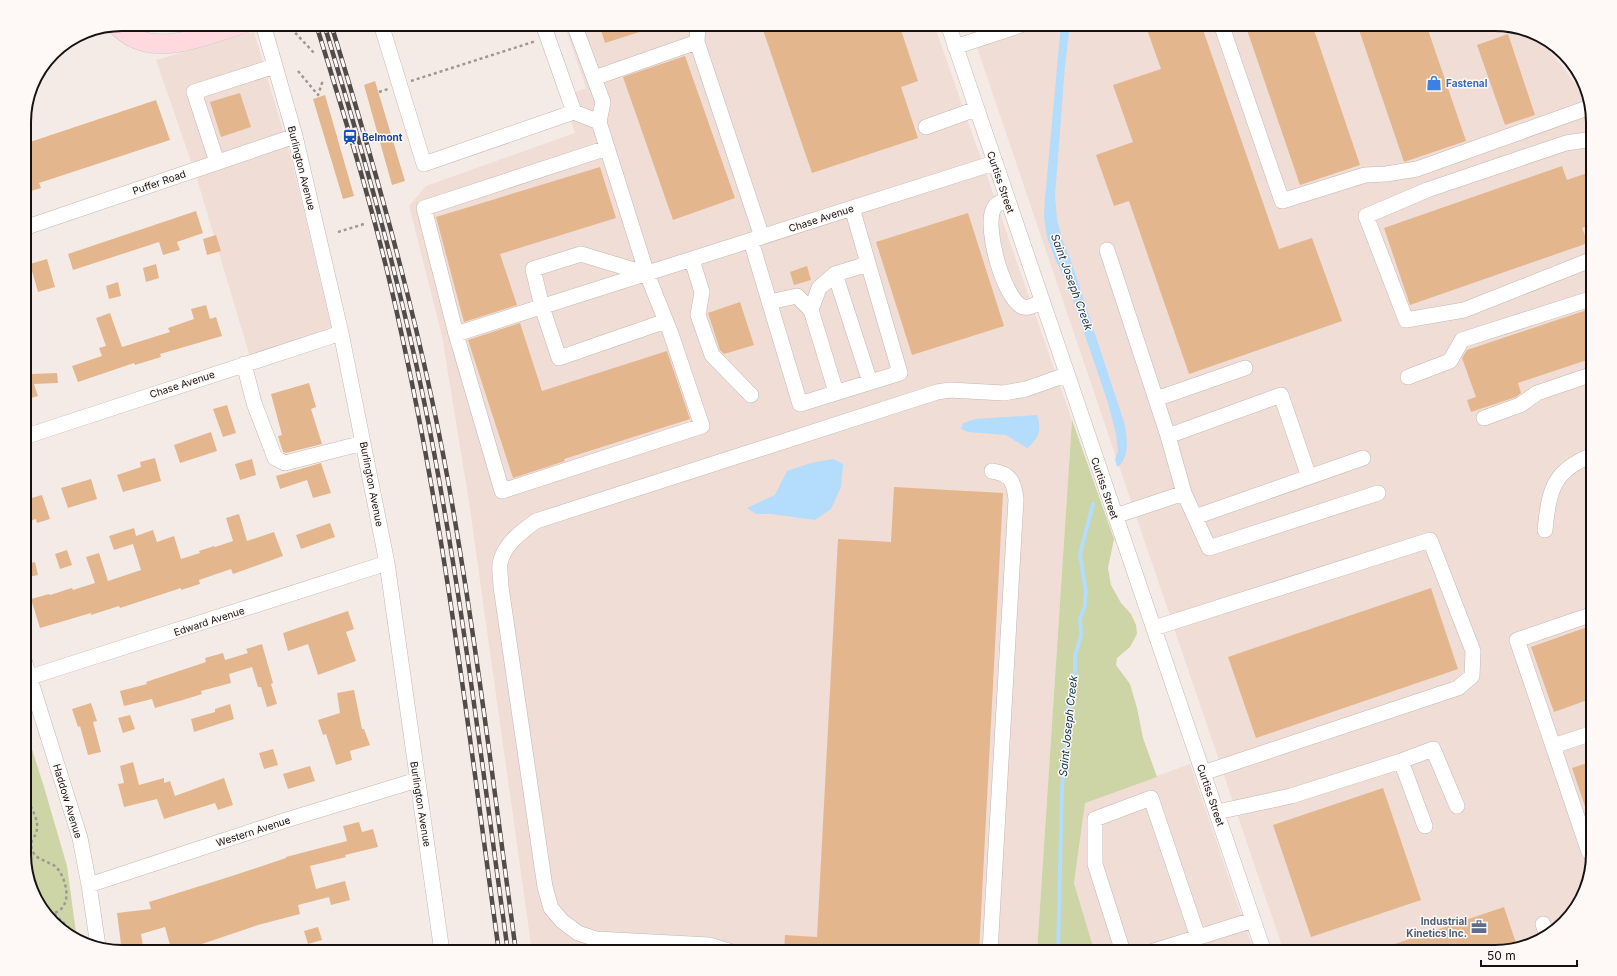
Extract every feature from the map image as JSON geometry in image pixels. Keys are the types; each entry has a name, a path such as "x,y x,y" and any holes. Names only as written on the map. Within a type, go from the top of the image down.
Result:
{"main road":[{"path":"123,31 137,40 156,44 166,44 180,42 218,31"}],"street":[{"name":"Burlington Avenue","path":"265,31 295,136 341,333 387,563 441,945"},
{"path":"383,31 424,164 574,112 599,122"},
{"path":"546,31 574,112"},
{"path":"577,31 603,102 599,122 608,148 647,274 666,321 702,426 502,491 456,334 424,208 608,148"},
{"path":"698,31 697,42 757,239 770,302 800,404 900,373 852,208"},
{"name":"Curtiss Street","path":"950,31 1262,945"},
{"path":"955,47 1003,31"},
{"path":"1223,31 1282,201 1366,175 1386,174 1417,169 1585,109"},
{"path":"594,78 697,42"},
{"path":"217,162 194,92 275,66"},
{"path":"926,127 976,109"},
{"name":"Puffer Road","path":"31,226 295,136"},
{"path":"1586,140 1559,145 1428,190 1366,216 1406,320 1464,310 1586,262"},
{"name":"Chase Avenue","path":"456,334 994,163"},
{"path":"1007,199 995,205 992,215 992,235 997,261 1006,284 1016,301 1027,308 1042,302"},
{"path":"1107,250 1168,436 1184,493 1209,548 1378,492"},
{"path":"647,274 581,254 533,269 542,307 560,358 666,321"},
{"path":"692,260 702,292 698,315 712,355 751,395"},
{"path":"811,310 819,288 835,274 868,264"},
{"path":"835,274 870,382"},
{"path":"770,302 797,296 811,310 836,392"},
{"path":"1408,377 1450,361 1462,340 1586,300"},
{"name":"Chase Avenue","path":"31,435 341,333"},
{"path":"244,364 254,403 275,458 285,463 363,443"},
{"path":"1156,399 1245,368"},
{"path":"709,945 596,940 578,933 562,921 551,908 545,887 502,593 500,564 506,549 519,532 536,521 937,392 950,390 1004,393 1026,389 1066,374"},
{"path":"1484,418 1520,405 1537,393 1586,376"},
{"path":"1168,436 1281,395 1309,477"},
{"path":"1195,517 1363,458"},
{"path":"1545,530 1548,502 1553,486 1566,471 1576,463 1586,458"},
{"path":"990,945 1016,499 1014,486 1009,478 1001,473 992,471"},
{"path":"1115,516 1184,493"},
{"path":"1154,628 1430,540 1473,651 1472,676 1458,688 1204,773"},
{"name":"Edward Avenue","path":"31,678 387,563"},
{"path":"1586,616 1517,640 1586,843"},
{"name":"Haddow Avenue","path":"31,691 80,838 97,941"},
{"path":"1553,746 1586,735"},
{"path":"1217,812 1290,796 1433,750 1457,806"},
{"path":"1401,761 1425,826"},
{"name":"Western Avenue","path":"89,885 283,821 417,780"},
{"path":"1121,945 1095,864 1096,819 1151,798 1198,937"},
{"path":"1173,945 1253,920"}],"path":[{"path":"294,31 315,54"},
{"path":"379,92 546,31"},
{"path":"298,71 318,95 323,80"},
{"path":"338,232 364,224"},
{"path":"31,808 36,817 38,826 31,845 33,852 38,857 56,867 66,889 64,906 54,914"},
{"path":"56,916 67,926"}],"shaded area":[{"path":"566,31 936,31 1072,420 1037,945 531,945 469,502 442,336 409,206 426,186 575,133 571,121 575,92 586,88"},
{"path":"971,31 1507,32 1530,38 1547,48 1580,91 1586,116 1586,854 1583,877 1579,889 1567,909 1550,926 1530,938 1518,942 1495,945 1282,945"},
{"path":"254,32 291,158 332,330 250,357 197,179 156,60"},
{"path":"1190,764 1252,945 1093,945 1074,883 1085,802"}],"green space":[{"path":"1072,420 1114,539 1108,568 1111,585 1121,603 1131,614 1136,625 1137,634 1130,647 1117,658 1116,665 1130,684 1143,738 1157,777 1085,803 1074,883 1093,945 1037,945"},
{"path":"31,746 44,787 67,866 76,932 58,918 50,909 38,889 33,871 31,860"}],"water":[{"path":"1060,31 1069,31 1055,196 1057,220 1062,239 1071,261 1125,425 1127,442 1126,454 1124,459 1117,467 1115,459 1118,451 1116,434 1108,403 1067,282 1055,259 1047,237 1044,217"},
{"path":"1037,415 1039,430 1037,438 1027,448 1006,435 968,432 961,429 963,423 976,419"},
{"path":"833,459 843,464 841,487 831,509 815,520 771,514 756,514 747,508 775,495 787,471 811,463"}],"building":[{"path":"601,31 642,31 605,43"},
{"path":"763,31 901,31 918,81 901,87 918,138 812,173"},
{"path":"1147,31 1203,31 1279,249 1312,238 1342,321 1189,374 1129,201 1114,206 1096,155 1133,142 1113,85 1161,69"},
{"path":"1247,31 1314,31 1360,165 1300,185"},
{"path":"1359,31 1428,31 1466,141 1404,162"},
{"path":"1508,34 1535,115 1505,125 1477,45"},
{"path":"685,56 735,198 673,220 623,77"},
{"path":"375,81 405,181 392,185 364,85"},
{"path":"240,93 251,127 221,137 210,102"},
{"path":"325,95 354,196 343,199 313,99"},
{"path":"156,100 170,140 39,183 41,188 31,191 31,142"},
{"path":"1562,166 1567,180 1586,173 1586,227 1582,228 1586,238 1586,244 1410,305 1384,228"},
{"path":"600,167 616,218 500,254 517,305 464,322 436,217"},
{"path":"196,211 203,233 177,242 180,250 163,255 159,242 73,270 68,254"},
{"path":"968,213 1004,326 912,355 876,242"},
{"path":"216,235 221,251 207,255 203,239"},
{"path":"47,259 55,287 38,292 31,264"},
{"path":"156,264 159,278 146,282 143,268"},
{"path":"807,266 811,280 794,285 790,272"},
{"path":"118,282 121,296 109,299 106,286"},
{"path":"740,302 754,345 724,354 720,350 708,313"},
{"path":"206,305 210,319 216,317 222,336 160,354 161,357 135,365 134,363 78,382 72,366 102,356 99,348 106,346 96,318 110,313 122,347 170,332 168,328 194,319 191,309"},
{"path":"1586,310 1586,360 1518,383 1521,393 1516,397 1471,412 1467,400 1476,397 1462,358 1467,350"},
{"path":"520,323 542,391 667,351 690,419 564,459 565,461 513,478 468,340"},
{"path":"57,373 58,383 34,384 38,396 31,398 31,374"},
{"path":"309,383 316,407 311,409 322,444 286,453 283,452 278,436 282,435 271,394"},
{"path":"227,405 236,433 223,437 213,409"},
{"path":"211,432 217,451 180,463 174,445"},
{"path":"155,458 161,481 123,492 117,475 141,467 140,462"},
{"path":"252,459 256,475 240,480 235,464"},
{"path":"321,463 331,493 313,498 307,480 280,489 276,476"},
{"path":"91,479 97,499 68,508 61,488"},
{"path":"894,487 1003,493 979,945 784,945 785,935 817,937 838,539 891,542"},
{"path":"42,495 50,519 37,523 36,519 31,521 31,498"},
{"path":"239,514 247,541 274,532 283,556 233,574 231,569 199,580 200,584 181,590 181,588 120,608 119,606 91,615 91,613 40,628 31,599 72,588 73,590 95,583 86,557 99,553 108,581 141,570 133,544 114,550 109,536 134,528 136,536 153,530 157,542 174,536 181,559 200,553 199,551 233,541 226,518"},
{"path":"330,523 335,537 301,549 296,535"},
{"path":"67,550 72,565 60,569 55,554"},
{"path":"35,562 38,575 31,576 31,563"},
{"path":"1431,588 1458,669 1256,738 1228,657"},
{"path":"348,611 354,629 346,632 356,661 318,675 308,644 288,651 283,633"},
{"path":"1586,627 1586,701 1554,712 1531,647"},
{"path":"262,644 273,683 271,684 277,704 267,707 261,687 258,687 252,667 229,674 231,683 201,691 202,694 186,699 155,708 152,699 124,706 120,691 147,684 146,682 206,662 205,658 223,653 225,660 248,653 246,649"},
{"path":"354,690 362,729 364,729 370,745 350,751 352,760 336,765 326,734 323,735 318,720 340,713 337,693"},
{"path":"91,703 97,721 93,722 101,752 88,755 80,726 78,727 72,709"},
{"path":"230,704 234,719 194,732 191,719 215,712 215,709"},
{"path":"130,715 135,729 123,733 118,718"},
{"path":"273,749 278,765 264,769 259,753"},
{"path":"133,762 139,785 164,778 164,783 170,781 175,796 224,778 233,805 218,810 215,803 164,819 157,799 124,807 118,784 124,783 120,766"},
{"path":"1586,763 1586,809 1572,768"},
{"path":"310,766 315,781 288,789 283,774"},
{"path":"1383,788 1421,900 1311,937 1273,825"},
{"path":"359,822 362,832 373,829 378,847 310,866 316,889 345,881 350,900 331,905 329,897 298,905 300,914 258,925 199,945 170,945 165,927 141,934 143,945 121,945 117,913 151,909 149,902 286,857 347,841 343,826"},
{"name":"Industrial Kinetics Inc.","path":"1504,907 1516,942 1495,945 1392,945"},
{"path":"318,927 322,940 308,944 304,931"}],"waterway":[{"name":"Saint Joseph Creek","path":"1058,945 1062,788 1069,700 1075,672 1075,656 1081,635 1080,619 1085,605 1086,593 1080,554 1093,504"}],"railway":[{"path":"318,31 382,250 416,404 431,482 456,638 498,945"},
{"path":"326,31 391,259 424,401 460,607 507,945"},
{"path":"333,31 367,144 400,264 442,447 471,619 515,945"}],"place":[{"name":"Fastenal","path":"1434,83"},
{"name":"Belmont","path":"350,137"},
{"name":"Industrial Kinetics Inc.","path":"1479,927"}]}
